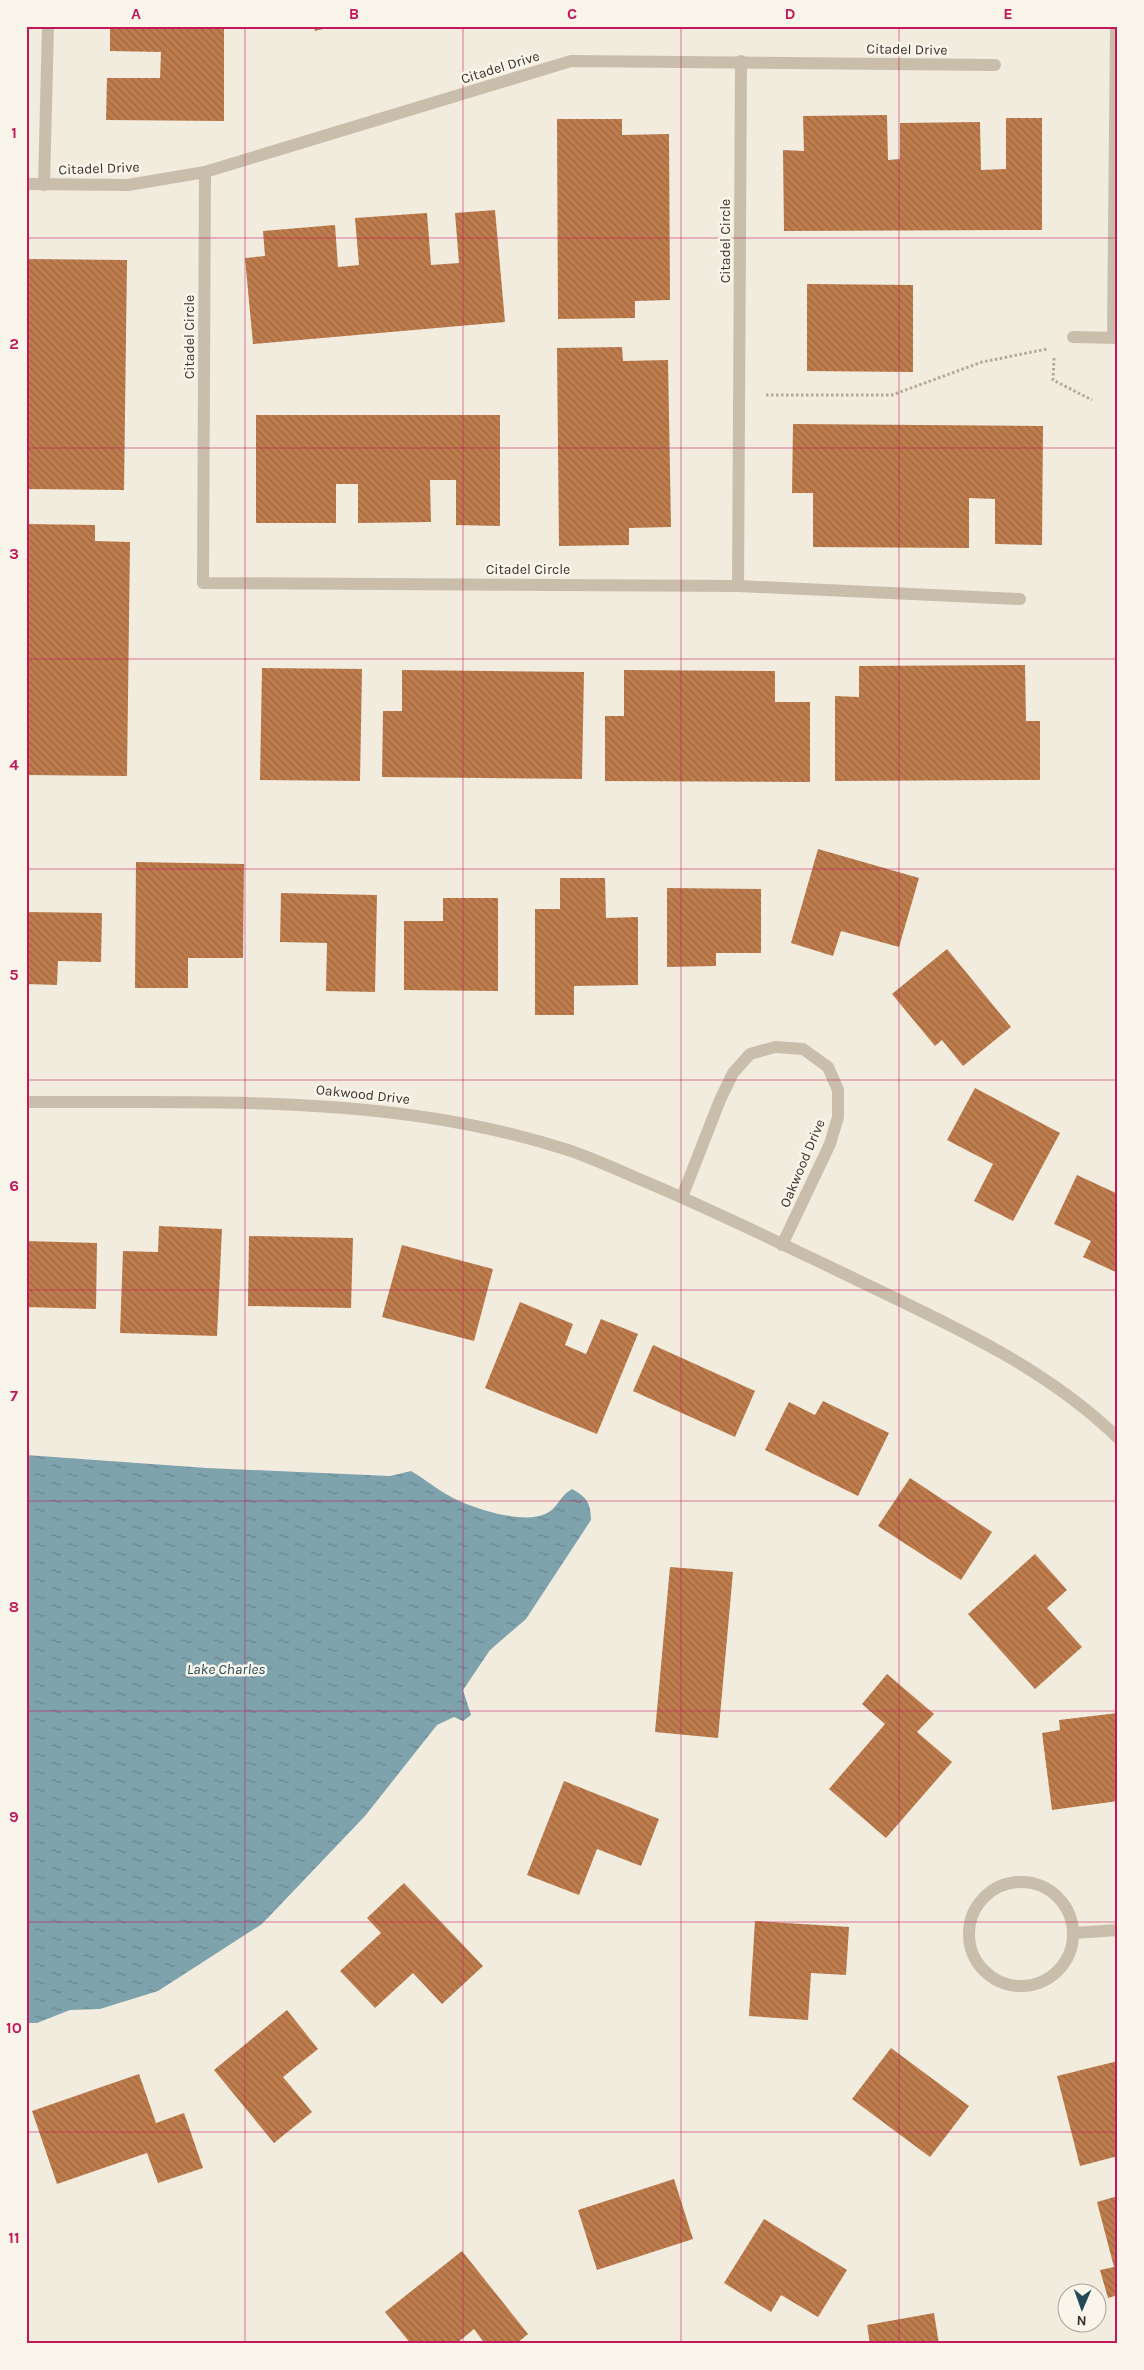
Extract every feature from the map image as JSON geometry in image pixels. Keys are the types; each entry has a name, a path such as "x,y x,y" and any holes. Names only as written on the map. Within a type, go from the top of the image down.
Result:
{"street":[{"path":"44,184 48,26"},
{"path":"1073,338 1116,338 1116,26"},
{"name":"Citadel Drive","path":"26,184 128,185 205,172 571,61 741,61 994,65"},
{"name":"Citadel Circle","path":"205,172 203,582 738,586 741,61"},
{"path":"738,586 1020,600"},
{"name":"Oakwood Drive","path":"682,1197 720,1100 733,1073 750,1054 775,1047 804,1049 828,1067 838,1090 838,1117 830,1144 782,1245"},
{"name":"Oakwood Drive","path":"26,1102 306,1104 363,1108 429,1117 493,1130 569,1150 682,1197 950,1325 1029,1368 1090,1411 1118,1438"},
{"path":"1018,1882 1040,1885 1058,1897 1070,1913 1074,1932 1073,1945 1067,1962 1050,1979 1030,1987 1008,1986 990,1978 976,1963 968,1940 970,1918 979,1901 998,1886 1018,1882"},
{"path":"1074,1932 1118,1930"}],"path":[{"path":"739,394 892,395 982,362 1055,347 1073,338"},
{"path":"1055,347 1053,380 1092,400"}],"water":[{"name":"Lake Charles","path":"26,1455 207,1468 390,1476 411,1471 446,1494 467,1504 495,1513 523,1517 535,1517 549,1512 572,1489 585,1498 589,1505 591,1520 526,1619 490,1650 463,1690 471,1715 463,1721 454,1717 437,1725 365,1816 262,1924 158,1991 100,2009 70,2010 37,2023 26,2023"}],"building":[{"path":"110,26 224,26 224,121 106,120 107,78 160,78 161,52 110,51"},
{"path":"314,26 331,26 331,27 315,31"},
{"path":"887,115 888,160 900,159 900,123 980,122 981,170 1006,169 1006,118 1042,118 1042,230 784,231 783,150 804,151 803,116"},
{"path":"557,119 622,119 622,135 669,134 670,300 635,301 635,318 558,319"},
{"path":"495,210 505,322 253,344 245,258 265,256 263,231 335,225 338,267 359,265 355,218 427,213 431,265 459,263 455,213"},
{"path":"26,259 127,260 124,490 26,489"},
{"path":"807,284 913,285 913,372 807,371"},
{"path":"622,347 623,361 668,360 671,527 629,528 629,545 559,546 557,348"},
{"path":"256,415 500,415 500,526 456,525 456,480 430,480 431,522 358,523 358,484 336,484 336,523 256,523"},
{"path":"793,424 1043,426 1042,545 995,544 995,499 969,498 969,548 813,547 813,493 792,493"},
{"path":"26,524 95,525 95,541 130,542 127,776 26,775"},
{"path":"1025,665 1026,721 1040,721 1040,780 835,781 835,696 859,697 859,666"},
{"path":"262,668 362,669 360,781 260,780"},
{"path":"402,670 584,672 582,779 382,777 383,711 402,711"},
{"path":"624,670 775,671 775,702 810,702 810,782 605,781 605,716 624,716"},
{"path":"818,849 919,878 899,947 841,931 833,956 791,943"},
{"path":"136,862 244,864 243,958 188,958 188,988 135,988"},
{"path":"560,878 605,878 606,918 638,917 638,985 574,986 574,1015 535,1015 535,909 560,909"},
{"path":"667,888 761,889 761,953 716,953 716,966 667,967"},
{"path":"281,893 377,895 375,992 326,991 327,943 280,942"},
{"path":"443,898 498,898 498,991 404,990 404,921 443,921"},
{"path":"26,912 102,913 101,962 58,961 57,985 26,984"},
{"path":"947,949 1011,1027 963,1066 942,1040 935,1046 892,994"},
{"path":"975,1088 1060,1133 1013,1221 974,1201 993,1164 947,1140"},
{"path":"1077,1175 1118,1194 1118,1273 1083,1257 1091,1241 1054,1224"},
{"path":"159,1226 222,1229 217,1336 120,1333 123,1251 158,1252"},
{"path":"249,1236 353,1238 351,1308 248,1306"},
{"path":"26,1241 97,1243 96,1309 26,1307"},
{"path":"402,1245 493,1269 474,1341 382,1317"},
{"path":"520,1302 573,1324 565,1345 586,1354 601,1319 638,1334 597,1434 485,1388"},
{"path":"653,1345 755,1391 735,1437 633,1391"},
{"path":"823,1401 889,1433 858,1496 765,1450 789,1402 815,1415"},
{"path":"910,1478 992,1532 961,1580 878,1526"},
{"path":"1035,1554 1067,1590 1047,1608 1082,1647 1035,1689 968,1614"},
{"path":"670,1567 733,1572 718,1738 655,1732"},
{"path":"887,1674 934,1714 917,1732 952,1762 886,1838 829,1789 885,1724 862,1704"},
{"path":"1118,1713 1118,1801 1052,1810 1042,1733 1060,1730 1059,1720"},
{"path":"564,1781 659,1819 641,1866 597,1849 579,1895 527,1875"},
{"path":"404,1883 483,1966 442,2004 413,1973 375,2008 340,1971 381,1933 367,1918"},
{"path":"755,1921 849,1927 846,1975 811,1973 808,2020 749,2016"},
{"path":"287,2010 318,2049 283,2077 312,2112 274,2143 214,2070"},
{"path":"891,2048 969,2106 930,2157 852,2099"},
{"path":"1118,2061 1118,2156 1080,2166 1057,2076"},
{"path":"139,2074 156,2123 184,2113 203,2168 158,2183 147,2153 57,2184 32,2111"},
{"path":"674,2179 693,2239 597,2270 578,2210"},
{"path":"1118,2196 1118,2295 1108,2298 1106,2282 1103,2282 1100,2270 1114,2267 1097,2202"},
{"path":"764,2219 847,2270 818,2317 781,2295 771,2312 724,2283"},
{"path":"462,2251 528,2334 516,2344 485,2344 474,2329 456,2344 411,2344 385,2312"},
{"path":"934,2313 939,2344 870,2344 867,2325"}]}
